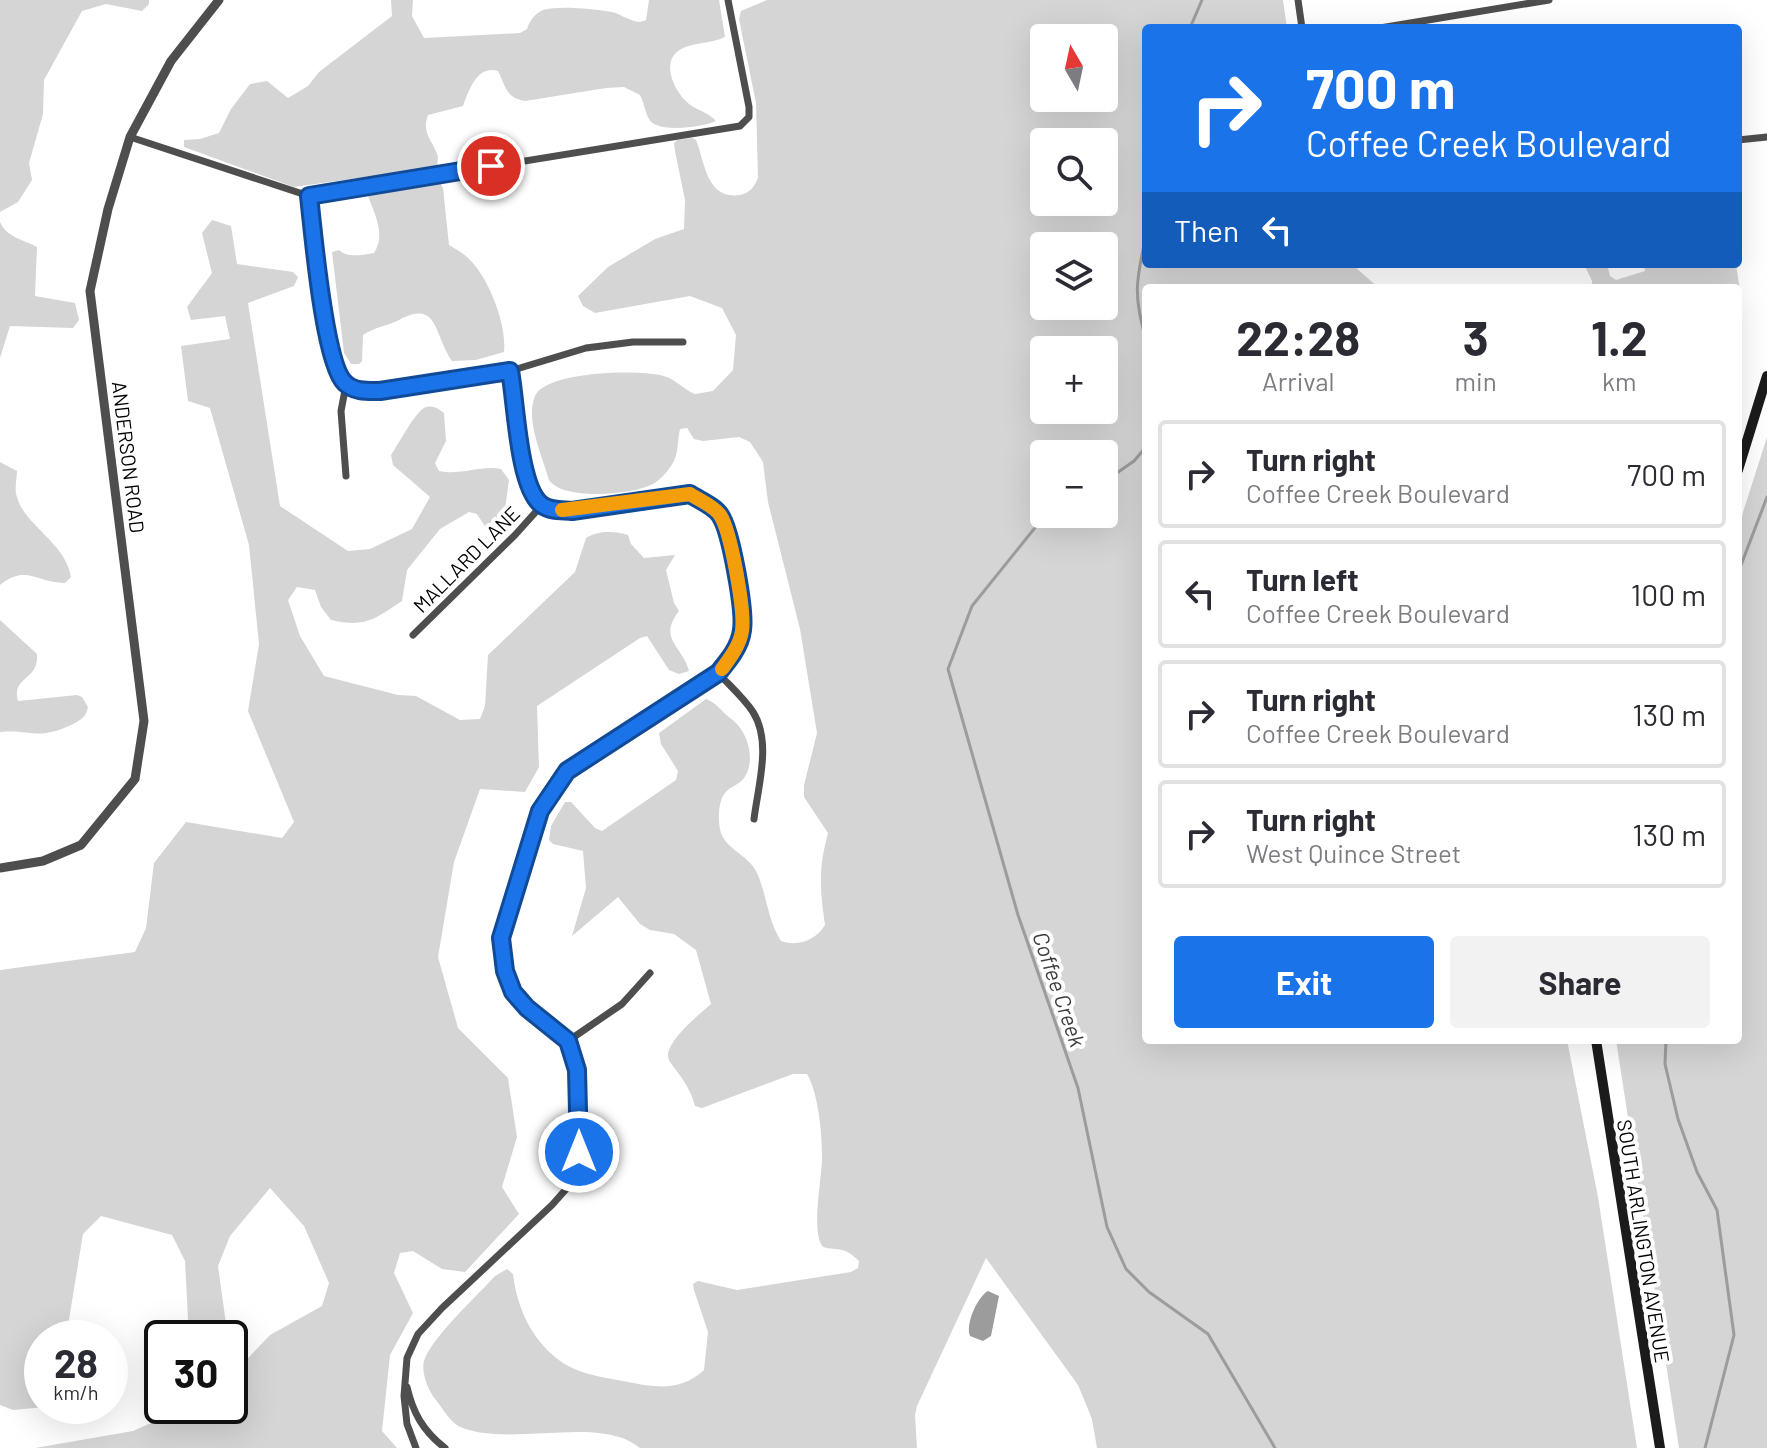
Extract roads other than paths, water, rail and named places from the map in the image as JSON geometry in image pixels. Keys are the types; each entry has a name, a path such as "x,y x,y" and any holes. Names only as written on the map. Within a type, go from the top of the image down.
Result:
{"main road":[{"path":"1742,457 1767,376"},
{"name":"SOUTH ARLINGTON AVENUE","path":"1597,1044 1660,1448"}],"street":[{"name":"ANDERSON ROAD","path":"0,868 43,861 81,845 135,779 144,721 90,291 108,209 130,137 171,61 219,0"},
{"path":"130,137 309,196 740,126 749,117 749,107 728,0"},
{"path":"1298,0 1301,24"},
{"path":"1401,24 1513,3 1549,0"},
{"path":"1742,140 1767,137"},
{"path":"309,196 330,349 333,363 346,385 360,390 380,391 510,371 586,348 633,342 683,342"},
{"path":"416,1448 405,1415 405,1373 410,1350 426,1324 552,1205 576,1178 577,1070 568,1041 513,992 505,971 501,938 540,811 567,771 718,673 733,654 742,631 737,577 726,531 719,514 690,494 572,511 542,505 530,491 522,464 510,371"},
{"path":"346,385 341,411 346,476"},
{"name":"MALLARD LANE","path":"413,635 542,505"},
{"path":"718,673 751,708 763,740 754,819"},
{"path":"568,1041 622,1004 650,973"},
{"path":"405,1373 415,1413 429,1435 445,1448"}],"waterway":[{"name":"Coffee Creek","path":"1192,24 1202,0"},
{"name":"Coffee Creek","path":"1142,255 1137,288 1142,323"},
{"name":"Coffee Creek","path":"1118,472 1142,452"},
{"path":"1742,563 1767,497"},
{"name":"Coffee Creek","path":"1035,528 972,606 948,669 1018,915 1078,1088 1107,1227 1126,1269 1149,1292 1208,1334 1275,1448"},
{"path":"1666,1044 1665,1064 1678,1119 1697,1172 1717,1210 1734,1335 1705,1448"}]}
